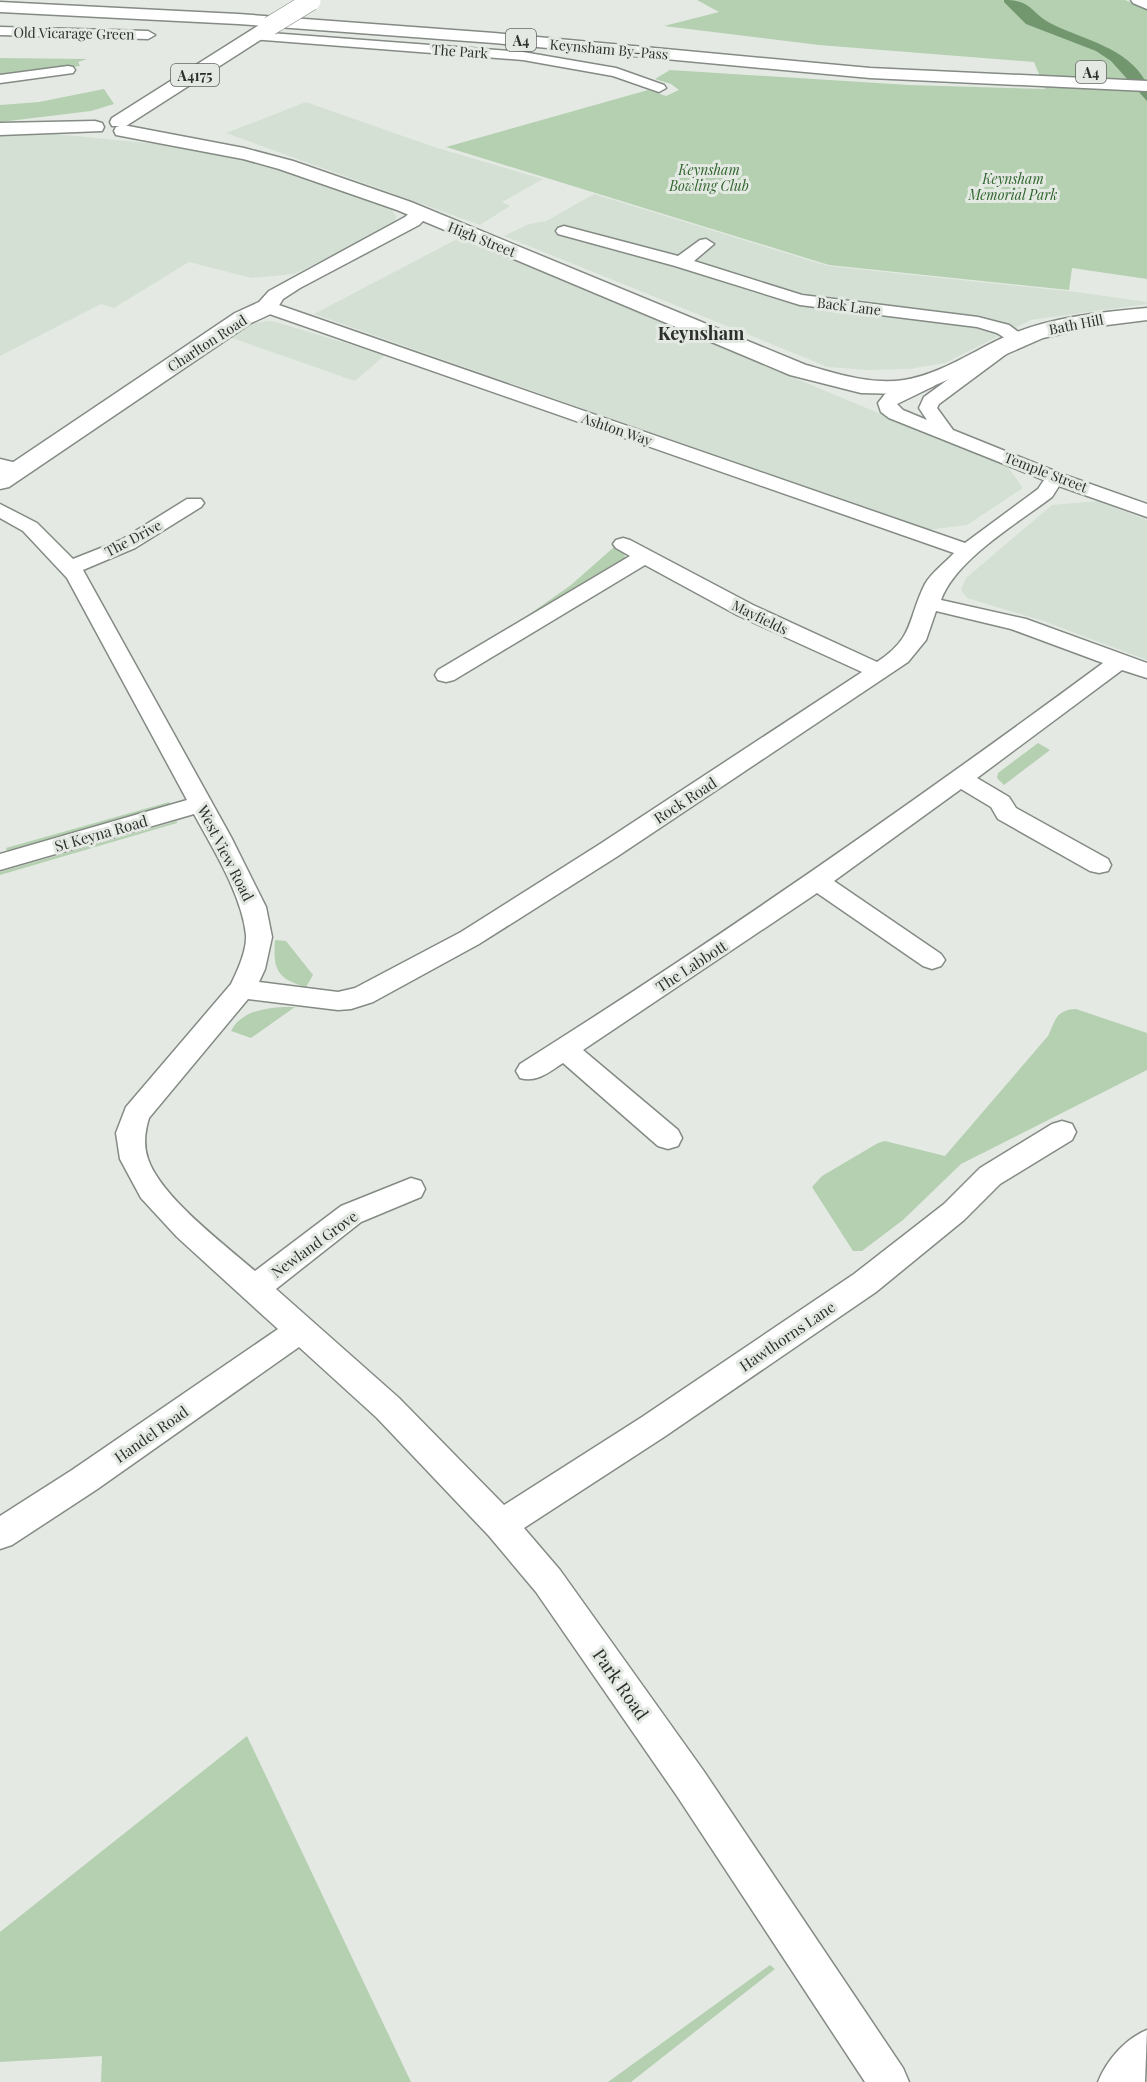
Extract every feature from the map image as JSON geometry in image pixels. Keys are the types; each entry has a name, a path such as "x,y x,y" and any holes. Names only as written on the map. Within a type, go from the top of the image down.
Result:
{"main road":[{"name":"Keynsham By-Pass","path":"84,0 246,8 452,23 1147,86"},
{"path":"1138,0 1147,4"},
{"name":"A4175","path":"121,127 311,1"},
{"name":"Keynsham By-Pass","path":"0,7 250,20 494,38 870,73 1038,76 1147,74"},
{"name":"High Street","path":"0,129 95,127 95,132 100,134 121,127 244,153 286,165 404,206 798,369 831,378 882,388 927,382 1013,342"},
{"name":"Charlton Road","path":"6,472 243,318 267,307 276,295 292,284 412,221 420,214"},
{"name":"Bath Hill","path":"1013,342 1060,326 1147,314"}],"street":[{"name":"Old Vicarage Green","path":"0,31 130,38 148,35"},
{"name":"The Park","path":"263,31 523,56 616,72 659,88"},
{"path":"0,79 68,69"},
{"name":"Back Lane","path":"564,231 681,262 800,300 978,322 1003,329 1013,342"},
{"path":"681,262 706,244"},
{"name":"Ashton Way","path":"267,307 968,551"},
{"path":"945,432 928,408 938,394 1013,342"},
{"name":"High Street","path":"831,378 856,389 928,408"},
{"path":"892,398 927,382"},
{"name":"Temple Street","path":"892,398 887,403 888,408 896,414 1055,478 1147,511"},
{"name":"Rock Road","path":"242,989 338,1001 351,1000 470,938 523,905 900,657 915,640 936,584 968,551 1045,492 1055,478"},
{"name":"The Drive","path":"70,568 128,544 194,503"},
{"name":"West View Road","path":"0,510 30,526 70,568 201,804 253,907 259,937 252,969 242,989 136,1114 130,1133 134,1159 151,1191 187,1229 300,1330"},
{"name":"Mayfields","path":"623,544 745,610 878,671"},
{"path":"446,675 645,556"},
{"path":"928,603 1018,624 1147,671"},
{"name":"The Labbott","path":"530,1071 818,882 962,779 1121,660"},
{"path":"962,779 1001,802 1006,813 1099,865"},
{"name":"St Keyna Road","path":"0,862 201,804"},
{"path":"818,882 932,960"},
{"path":"565,1050 668,1138"},
{"name":"Hawthorns Lane","path":"501,1525 653,1427 865,1283 954,1212 990,1176 1062,1132"},
{"name":"Newland Grove","path":"253,1290 351,1214 411,1189"},
{"name":"Park Road","path":"300,1330 381,1400 501,1525 548,1581 690,1783 889,2082"},
{"name":"Handel Road","path":"0,1534 84,1480 300,1330"},
{"path":"1118,2082 1147,2050"}],"shaded area":[{"path":"1004,0 1021,2 1052,24 1104,46 1128,60 1146,82 1147,101 1111,61 1096,51 1026,24"},
{"path":"306,102 434,147 543,179 502,202 510,206 480,225 226,133"},
{"path":"55,134 187,147 309,176 392,210 396,216 395,224 294,274 252,278 189,262 114,308 101,304 0,356 0,136"},
{"path":"594,194 828,266 1076,292 1147,302 1147,304 1031,320 945,363 909,369 867,370 828,367 504,236 529,224 546,221"},
{"path":"459,238 1008,467 1023,488 967,525 928,530 314,314"},
{"path":"268,321 385,355 355,381 226,336 244,325"},
{"path":"1098,501 1147,520 1147,660 1043,621 967,598 961,590 966,578 1052,505"}],"green space":[{"name":"Keynsham Memorial Park","path":"697,0 1125,0 1147,9 1147,279 1072,268 1069,290 829,265 446,147 648,90 666,96 679,90 671,84 655,79 670,70 909,85 1045,89 1034,62 819,45 664,26 719,12"},
{"path":"0,58 87,59 78,62 80,66 0,76"},
{"path":"104,89 114,104 91,111 0,122 0,105 39,102"},
{"path":"614,547 624,553 626,561 504,632 571,585"},
{"path":"1038,743 1050,750 1004,785 997,778 998,773"},
{"path":"169,802 171,804 7,851 6,848"},
{"path":"177,821 177,823 0,875 0,872"},
{"path":"275,940 286,941 313,975 306,987 288,980 278,971"},
{"path":"295,1007 251,1038 231,1031 246,1015 268,1008"},
{"path":"1076,1009 1147,1033 1147,1070 961,1164 903,1220 862,1251 853,1251 812,1187 822,1176 885,1141 945,1156 1048,1036 1057,1016 1064,1011"},
{"path":"247,1736 411,2082 101,2082 102,2056 0,2062 0,1932"},
{"path":"770,1965 775,1969 631,2082 608,2082"}],"district":[{"name":"Keynsham","path":"701,333"}],"park label":[{"name":"Keynsham Bowling Club","path":"709,178"}]}
